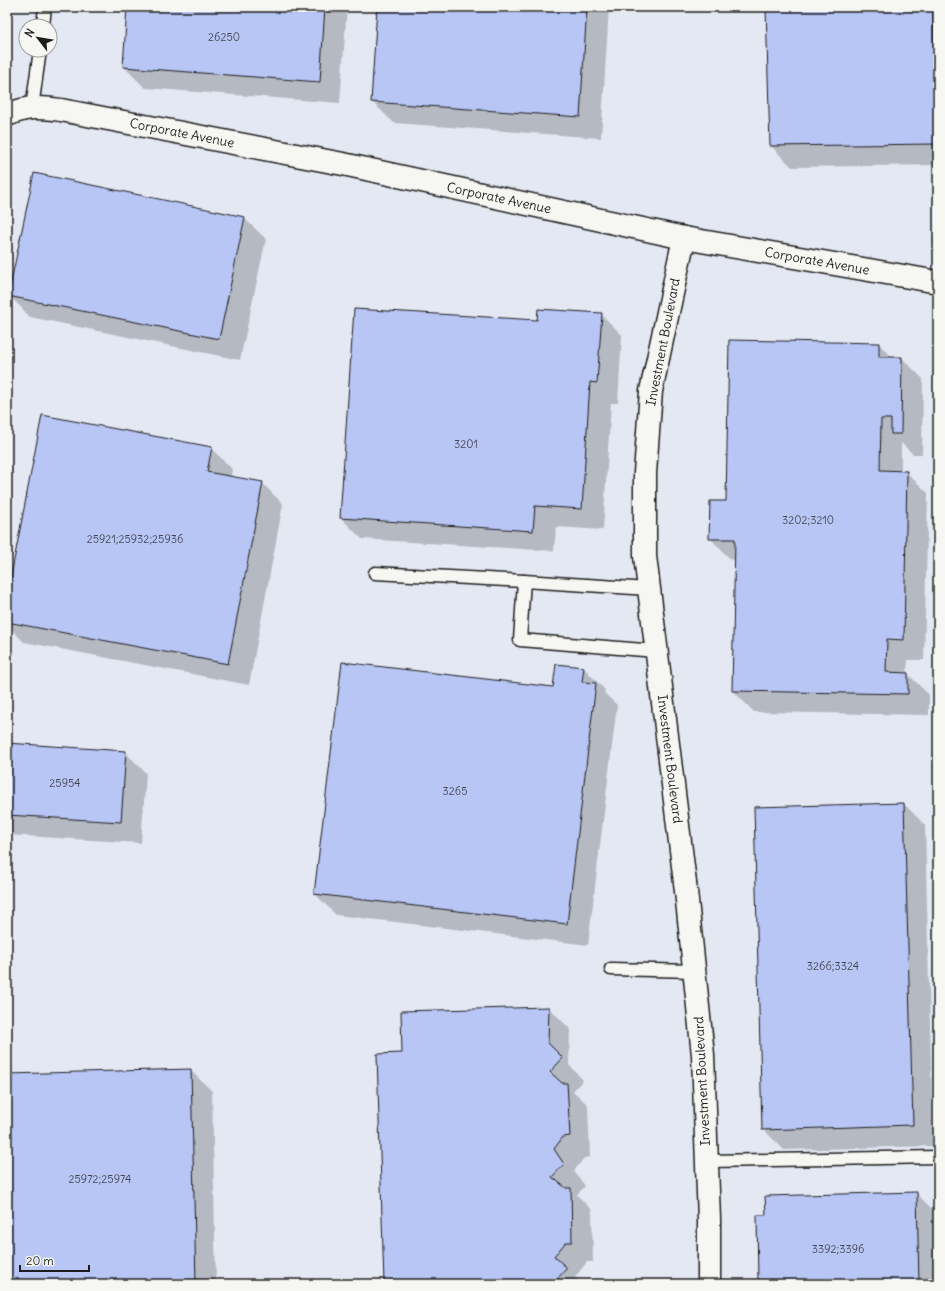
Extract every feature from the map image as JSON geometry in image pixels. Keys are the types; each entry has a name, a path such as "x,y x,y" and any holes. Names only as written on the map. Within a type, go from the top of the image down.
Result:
{"street":[{"name":"Corporate Avenue","path":"7,115 22,109 39,107 62,110 343,164 684,238 938,282"},
{"name":"Investment Boulevard","path":"684,238 651,391 645,473 645,556 686,891 703,1055 710,1284"}],"lane":[{"path":"44,18 45,7"},
{"path":"32,108 39,58"},
{"path":"375,573 649,589"},
{"path":"524,581 520,640 656,651"},
{"path":"611,970 694,971"},
{"path":"707,1161 938,1157"}],"shaded area":[{"path":"7,7 938,7 938,1284 7,1284"}],"building":[{"path":"127,7 325,7 320,82 123,67"},
{"path":"377,7 587,7 580,117 371,102"},
{"path":"766,7 933,7 937,144 770,146"},
{"path":"34,173 245,217 219,339 8,296"},
{"path":"354,309 537,320 538,309 602,313 597,383 590,382 582,509 535,506 533,531 340,518"},
{"path":"729,340 879,343 879,357 902,357 901,434 891,434 891,419 881,419 880,470 907,471 904,640 887,639 886,672 908,673 908,694 732,691 735,539 709,539 710,501 726,501"},
{"path":"42,415 212,447 207,472 263,482 228,664 7,622 7,597"},
{"path":"342,662 553,687 556,664 584,667 582,682 596,683 567,924 314,894"},
{"path":"7,743 126,751 121,822 7,815"},
{"path":"904,803 913,1125 762,1130 754,807"},
{"path":"549,1007 548,1043 563,1058 550,1072 562,1083 567,1083 570,1136 563,1137 554,1149 564,1164 552,1177 566,1188 571,1188 572,1242 566,1242 554,1256 567,1268 555,1281 558,1284 384,1284 377,1054 402,1053 401,1011"},
{"path":"191,1069 196,1284 7,1284 7,1074"},
{"path":"917,1192 919,1284 758,1284 757,1215 766,1215 765,1196"}]}
